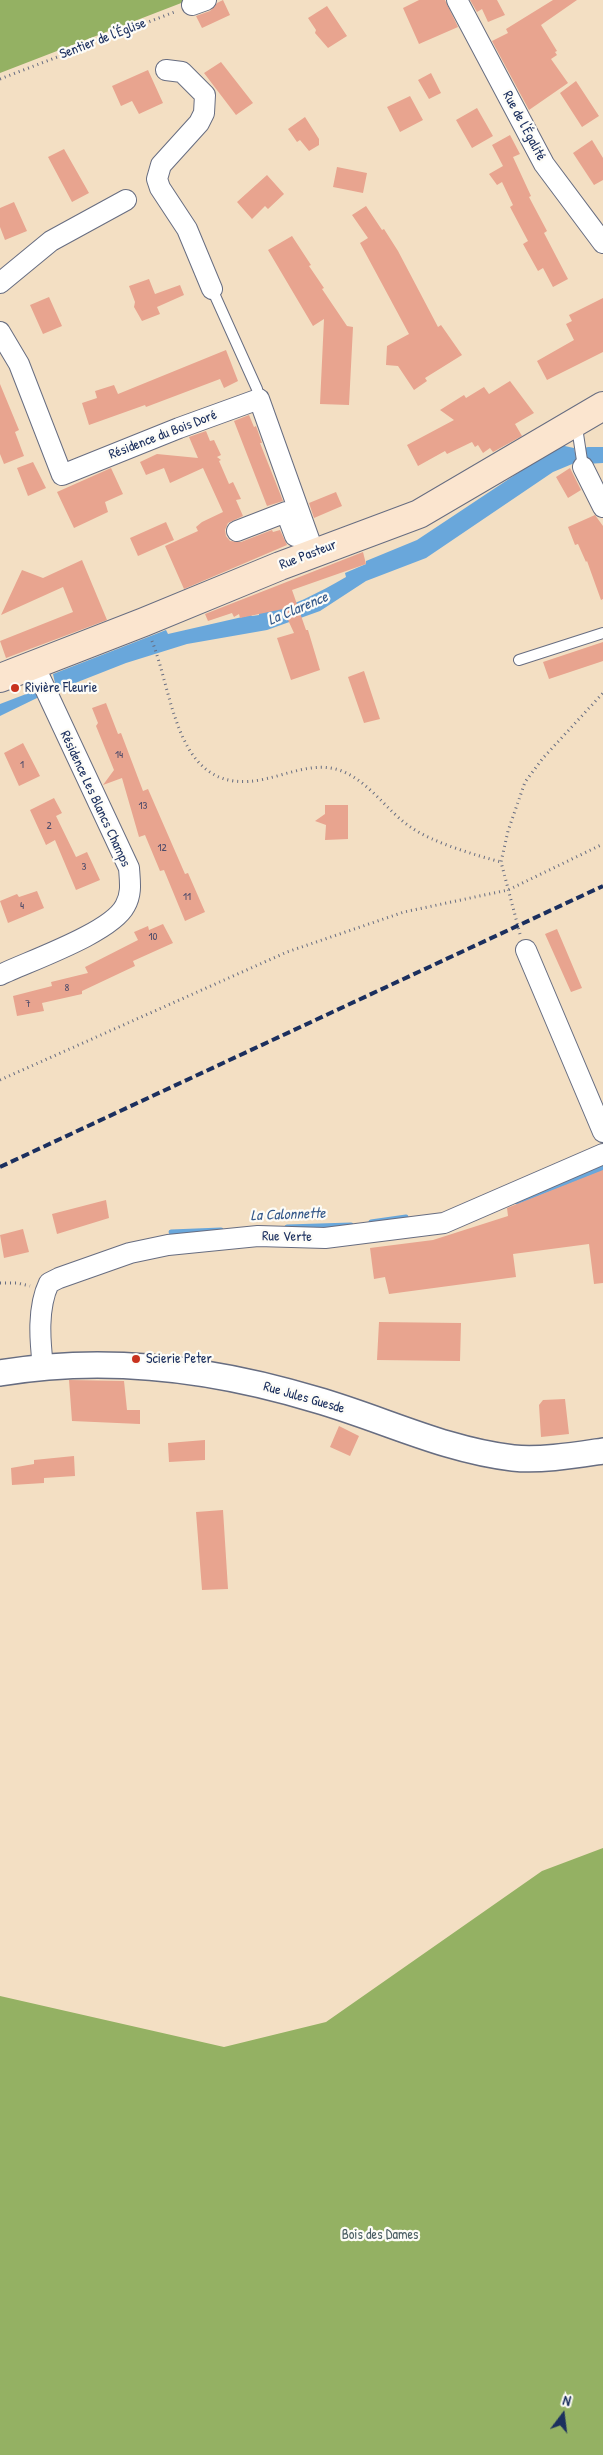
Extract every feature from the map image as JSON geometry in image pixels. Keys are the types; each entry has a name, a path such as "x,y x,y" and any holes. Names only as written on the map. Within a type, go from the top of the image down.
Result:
{"main road":[{"name":"Rue Pasteur","path":"0,678 41,682 309,555 419,514 575,434 603,406"}],"street":[{"name":"Rue de l'Égalité","path":"458,0 544,164 603,243"},
{"path":"166,70 182,72 205,95 204,113 199,123 161,166 157,179 160,188 187,229 212,288"},
{"path":"0,283 51,241 126,200"},
{"name":"Résidence du Bois Doré","path":"0,332 19,364 62,475 179,428 259,399"},
{"path":"259,399 309,555"},
{"path":"582,467 603,507"},
{"path":"236,531 286,512 309,555"},
{"name":"Résidence Les Blancs Champs","path":"0,975 109,924 125,908 131,890 129,868 41,682"},
{"path":"523,943 603,1132"},
{"name":"Rue Verte","path":"45,1290 49,1283 78,1270 168,1244 258,1236 325,1238 444,1223 603,1154"},
{"path":"43,1367 41,1323 45,1290"},
{"name":"Rue Jules Guesde","path":"0,1373 43,1367 109,1364 169,1369 238,1380 318,1400 432,1441 514,1458 580,1455 603,1451"}],"lane":[{"path":"212,288 257,389 259,399"},
{"path":"575,434 582,467"},
{"path":"519,660 603,633"}],"path":[{"name":"Sentier de l'Église","path":"0,79 199,3"},
{"path":"148,632 160,661 176,723 189,751 206,772 228,781 252,782 316,767 339,770 360,781 391,812 414,830 480,856 501,862"},
{"path":"523,943 501,862 508,831 525,782 542,758 603,693"},
{"path":"0,1080 287,952 404,912 508,890 603,844"},
{"path":"0,1283 17,1283 45,1290"}],"green space":[{"path":"0,0 189,0 0,73"},
{"name":"Bois des Dames","path":"603,1848 603,2455 0,2455 0,1996 224,2047 326,2022 542,1871"}],"water":[{"name":"La Clarence","path":"560,445 574,448 577,462 553,472 426,558 366,581 320,611 267,630 187,644 126,663 37,698 0,716 0,704 55,683 53,674 166,630 168,634 251,615 259,615 259,613 282,608 315,594 346,577 345,573 366,564 366,561 417,540"},
{"path":"603,447 603,463 586,464 584,448"}],"building":[{"path":"223,0 230,15 202,28 196,16 210,11 217,3"},
{"path":"419,0 445,0 458,27 419,44 403,8"},
{"path":"470,0 497,0 505,15 488,22 482,9 477,12"},
{"path":"553,0 577,0 541,25 557,51 555,52 557,55 551,59 568,83 529,110 492,41 508,33 506,29"},
{"path":"327,6 347,36 328,48 315,33 316,30 308,18"},
{"path":"221,62 253,103 236,115 204,73"},
{"path":"148,70 163,103 139,114 132,101 121,106 112,86"},
{"path":"431,73 441,93 429,99 418,80"},
{"path":"576,81 599,116 582,127 560,93"},
{"path":"410,96 423,120 400,132 387,107"},
{"path":"477,108 493,136 472,148 456,120"},
{"path":"305,117 319,139 319,145 309,151 300,140 297,142 288,129"},
{"path":"510,135 520,154 513,157 531,196 529,197 547,231 544,233 568,279 553,287 543,268 538,271 523,244 528,241 510,207 513,205 502,182 497,185 489,174 503,166 492,145"},
{"path":"592,140 603,158 603,180 594,185 573,153"},
{"path":"64,149 89,193 72,202 48,157"},
{"path":"337,167 367,173 363,193 333,187"},
{"path":"267,175 284,194 268,209 265,206 252,219 237,202"},
{"path":"14,202 27,231 5,240 0,227 0,208"},
{"path":"366,206 398,251 438,327 441,325 462,355 425,378 427,381 414,390 398,366 386,365 387,346 409,334 360,243 368,238 352,215"},
{"path":"292,236 311,265 309,266 324,288 322,289 347,326 353,327 349,405 320,404 324,319 313,326 268,250"},
{"path":"149,279 155,294 180,285 184,295 157,307 160,314 142,321 134,307 135,302 129,286"},
{"path":"49,297 62,326 43,334 30,305"},
{"path":"603,298 603,352 547,380 537,361 574,340 566,324 572,321 569,315"},
{"path":"226,350 238,381 224,388 220,379 146,407 145,405 89,425 82,403 97,398 95,391 114,385 118,394"},
{"path":"510,381 534,413 515,424 522,436 493,452 490,448 483,453 478,445 475,447 472,442 447,454 445,451 418,466 407,445 454,420 440,410 464,395 466,398 484,387 489,394"},
{"path":"0,384 19,430 15,432 24,456 4,464 0,454"},
{"path":"249,415 254,427 256,426 262,443 260,443 283,501 267,506 234,421"},
{"path":"206,431 210,441 214,440 221,455 217,457 221,460 219,461 229,484 233,482 241,499 236,500 243,516 228,523 225,530 226,536 230,541 241,542 272,530 273,532 280,530 287,545 184,589 165,546 198,531 196,527 202,522 223,512 203,468 170,483 164,468 146,475 140,462 157,454 198,458 189,437"},
{"path":"33,462 46,488 28,496 17,468"},
{"path":"111,468 123,494 105,502 108,512 74,528 57,492"},
{"path":"570,468 581,490 568,498 556,477"},
{"path":"336,492 342,506 314,518 309,503"},
{"path":"595,515 603,526 603,599 601,600 587,561 578,544 575,545 568,527"},
{"path":"166,522 174,540 138,556 130,538"},
{"path":"363,552 366,564 292,590 306,630 308,630 320,670 291,680 277,638 294,633 283,609 240,618 239,614 234,617 232,613 208,621 205,614"},
{"path":"82,560 107,620 6,658 0,641 73,612 63,587 1,615 22,570 43,578"},
{"path":"603,642 603,661 549,679 543,662"},
{"path":"364,671 380,719 364,723 348,677"},
{"path":"106,703 118,734 121,733 143,791 148,789 185,874 188,873 205,912 185,921 164,870 160,871 145,835 139,837 122,778 103,785 114,770 96,726 98,723 92,708"},
{"path":"23,743 40,776 19,786 4,753"},
{"path":"54,798 62,813 56,816 76,857 87,852 100,880 76,890 55,840 46,845 30,810"},
{"path":"325,805 348,805 348,839 325,840 326,825 315,821 325,814"},
{"path":"37,891 44,908 8,923 0,901 17,894 19,897"},
{"path":"163,924 173,943 133,961 135,966 82,991 82,994 42,1003 44,1011 17,1016 13,996 52,986 51,982 88,973 85,967 138,940 134,932 148,926 149,930"},
{"path":"557,929 582,988 571,992 545,934"},
{"path":"603,1170 603,1283 594,1284 589,1244 513,1254 516,1277 389,1294 385,1277 374,1279 370,1248 433,1240 508,1216 507,1208"},
{"path":"106,1200 109,1218 57,1234 52,1214"},
{"path":"23,1229 29,1252 4,1258 0,1235"},
{"path":"379,1322 461,1323 460,1361 377,1360"},
{"path":"69,1380 124,1381 127,1410 140,1410 140,1424 72,1421"},
{"path":"565,1399 569,1434 541,1437 539,1405 543,1400"},
{"path":"339,1426 359,1436 350,1456 330,1447"},
{"path":"205,1440 205,1460 169,1462 168,1443"},
{"path":"74,1456 75,1476 44,1478 44,1483 12,1485 11,1468 34,1464 34,1460"},
{"path":"223,1510 228,1589 202,1590 196,1512"}],"waterway":[{"name":"La Calonnette","path":"517,1202 603,1168"},
{"name":"La Calonnette","path":"371,1222 406,1217"},
{"name":"La Calonnette","path":"287,1227 351,1225"},
{"name":"La Calonnette","path":"171,1232 221,1230"}],"railway":[{"path":"0,1167 603,886"}],"place":[{"name":"Rivière Fleurie","path":"15,688"},
{"name":"Scierie Peter","path":"136,1359"}]}
